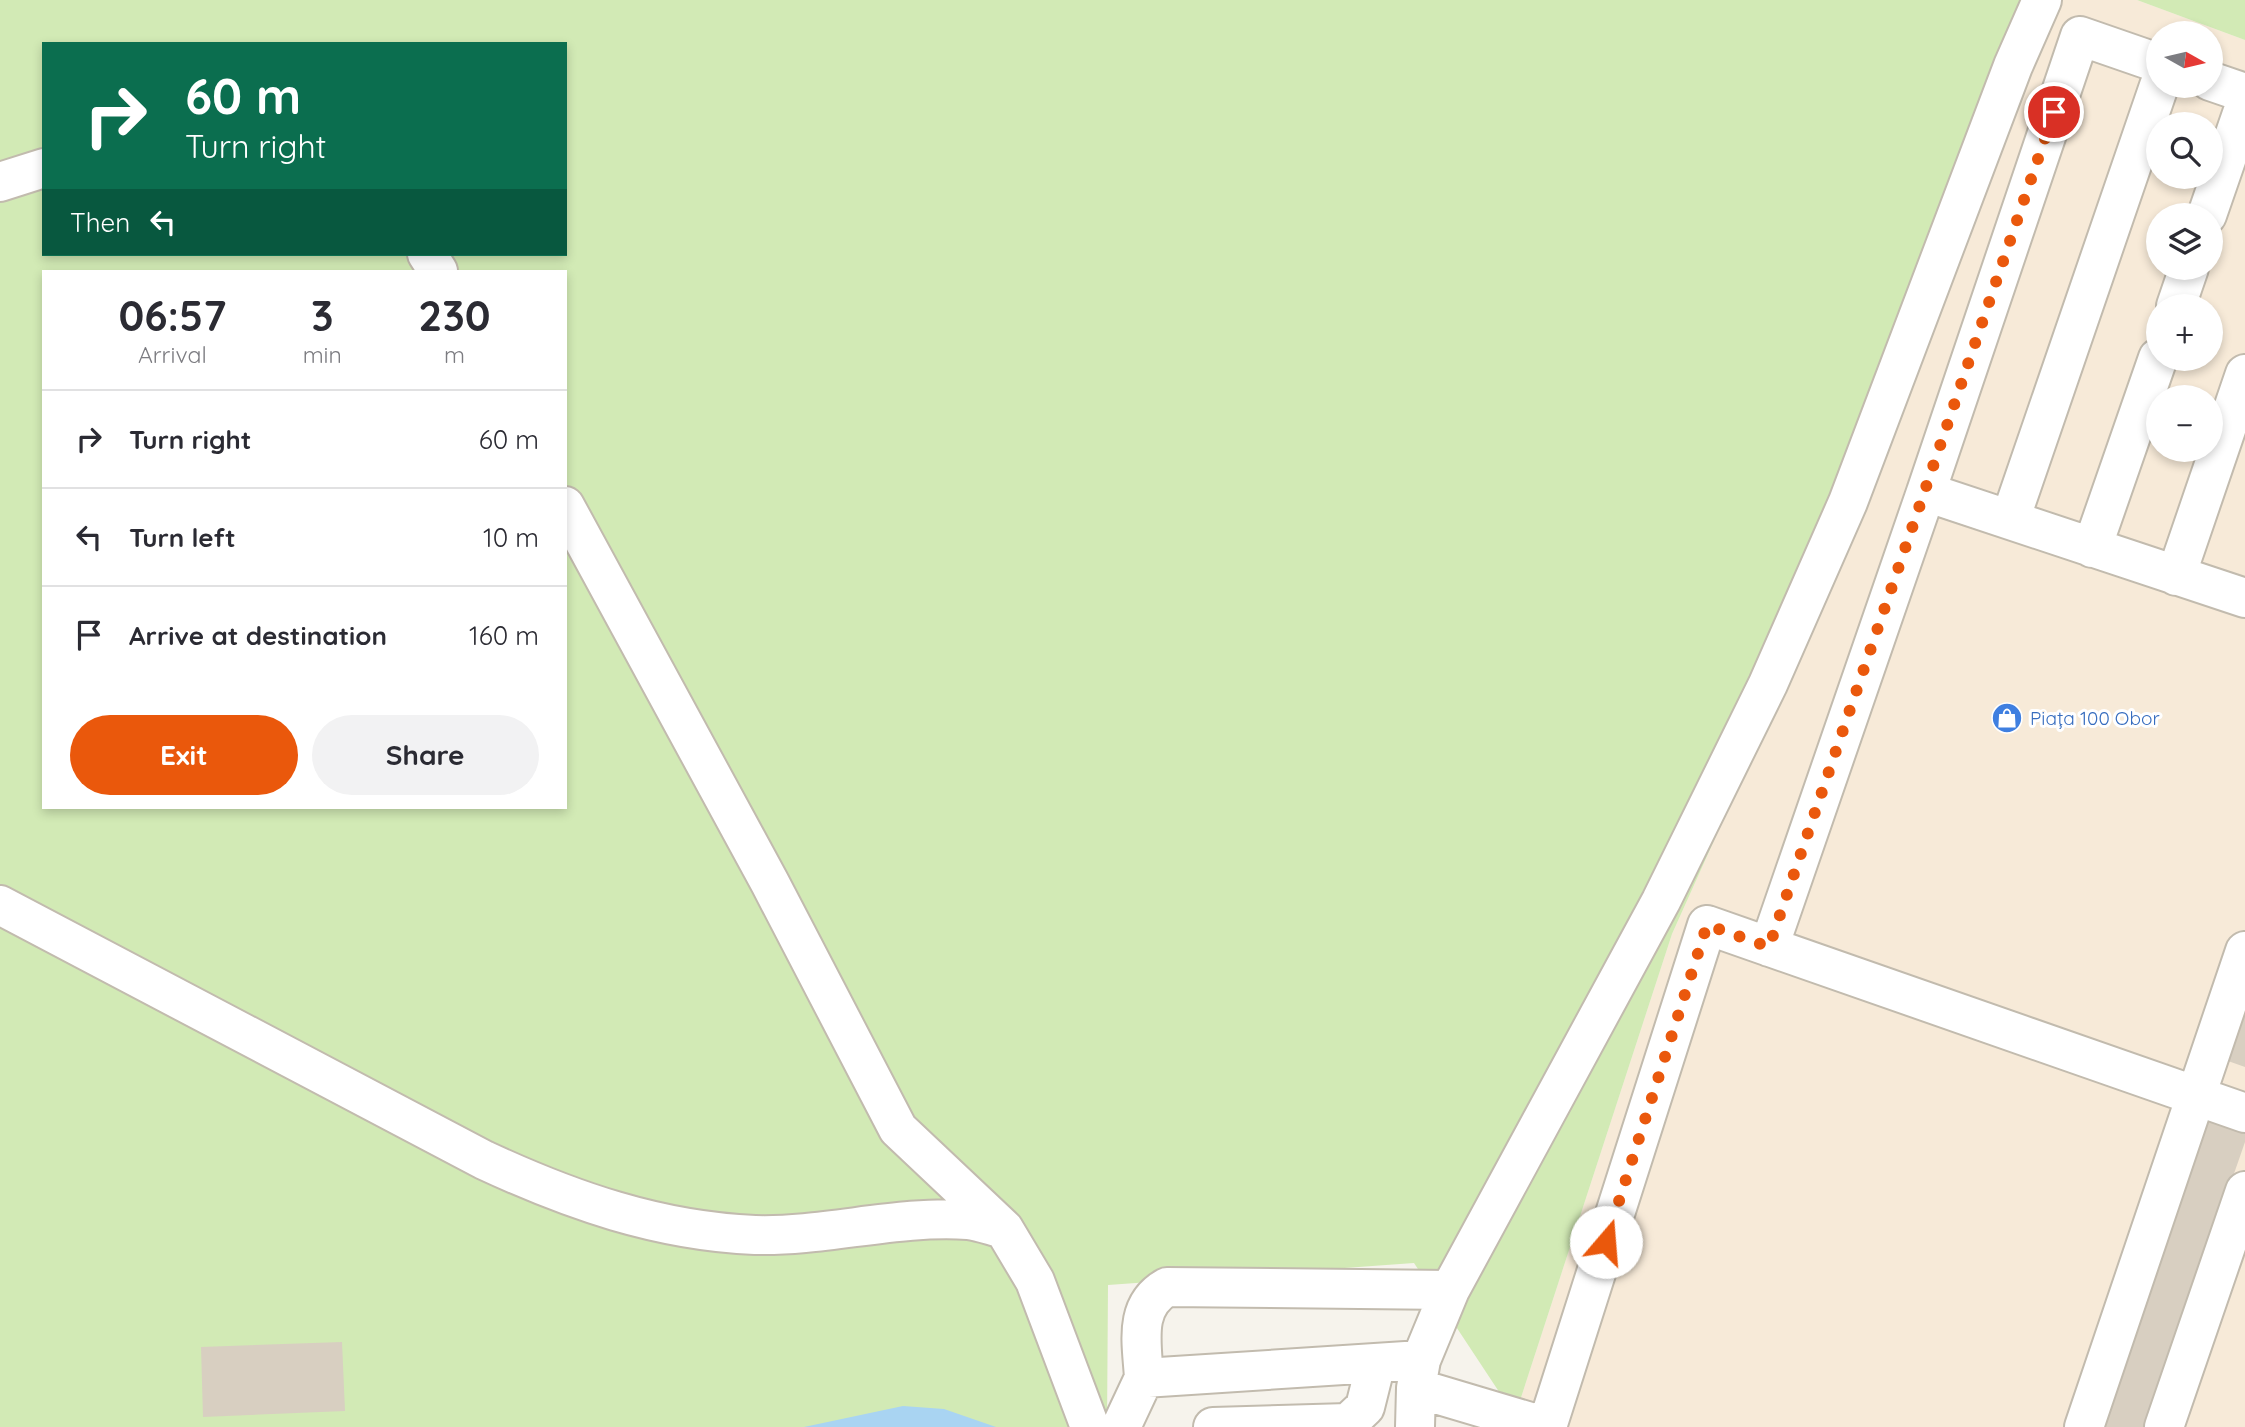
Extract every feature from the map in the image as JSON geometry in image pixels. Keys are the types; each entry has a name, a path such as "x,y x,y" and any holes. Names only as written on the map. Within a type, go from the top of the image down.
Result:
{"street":[{"path":"1415,1427 1419,1374 1450,1290 1661,901 1768,684 1848,502 2013,66 2042,0"},
{"path":"1769,947 2080,36 2146,59"},
{"path":"2223,85 2245,93"},
{"path":"2010,520 2155,98"},
{"path":"2211,203 2245,105"},
{"path":"0,182 42,168"},
{"path":"2092,548 2153,371"},
{"path":"2176,576 2245,374"},
{"path":"1926,492 2245,598"},
{"path":"567,510 770,883 898,1129 1004,1229 1035,1281 1090,1427"},
{"path":"0,905 484,1160 546,1189 611,1212 686,1228 756,1235 969,1220 1004,1229"},
{"path":"1144,1378 1376,1363 1419,1374 1547,1427 1707,925 2245,1113"},
{"path":"2084,1427 2245,951"},
{"path":"2164,1427 2245,1191"},
{"path":"1121,1427 1144,1378 1142,1321 1147,1303 1167,1287 1450,1290"},
{"path":"1213,1427 1348,1423 1364,1407 1376,1363"}],"shaded area":[{"name":"Piața 100 Obor","path":"2060,0 2137,0 2194,21 2146,21 2146,98 2223,98 2223,32 2245,40 2245,1427 1545,1427 1515,1416 1672,934 1866,503"}],"green space":[{"path":"0,0 2060,0 1866,503 1672,934 1515,1416 1414,1263 1108,1285 1107,1427 0,1427"},
{"path":"2137,0 2245,0 2245,40 2223,32 2223,21 2194,21"}],"water":[{"path":"903,1406 944,1409 996,1427 804,1427"}],"building":[{"path":"2245,958 2245,1067 2211,1055"},
{"path":"2194,1115 2245,1133 2245,1142 2146,1427 2085,1427"},
{"path":"342,1342 345,1411 203,1417 201,1347"}],"place":[{"name":"Piața 100 Obor","path":"2007,718"}],"route":[{"path":"1606,1242 1707,925 1769,947 2054,112"}]}
